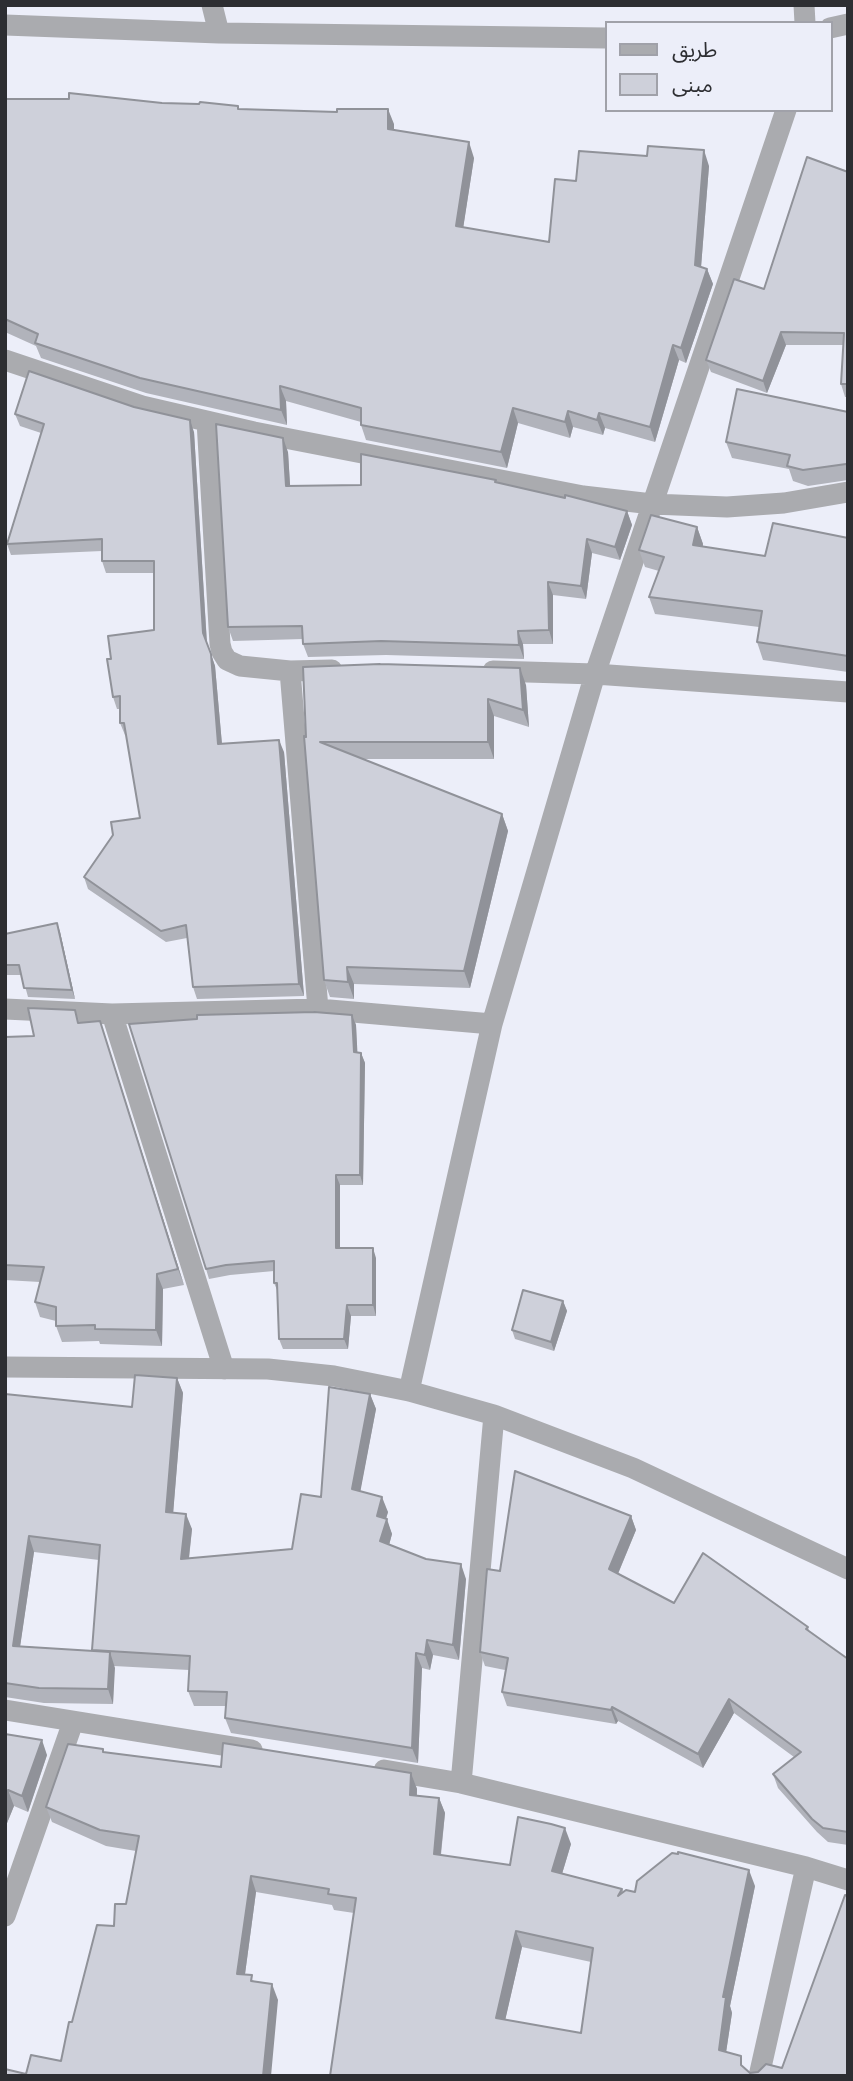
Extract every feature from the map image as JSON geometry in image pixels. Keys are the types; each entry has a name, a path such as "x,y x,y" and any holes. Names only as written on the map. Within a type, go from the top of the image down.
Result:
{"street":[{"path":"212,5 219,33"},
{"path":"5,25 219,33 604,38"},
{"path":"409,1391 492,1024 595,674 785,112"},
{"path":"5,360 142,406 254,432 583,496 652,504 758,506 848,492"},
{"path":"207,421 222,652 227,660 240,667 290,671 345,669"},
{"path":"470,670 595,674 848,692"},
{"path":"290,671 318,1009"},
{"path":"5,1009 112,1014 318,1009 492,1024"},
{"path":"112,1014 225,1369"},
{"path":"5,1367 305,1372 409,1391 494,1415 633,1468 848,1569"},
{"path":"461,1783 494,1415"},
{"path":"5,1710 274,1753"},
{"path":"5,1916 73,1722"},
{"path":"368,1768 461,1783 806,1867 848,1880"},
{"path":"759,2076 806,1867"}],"building":[{"path":"69,93 162,103 200,102 238,106 238,109 337,112 337,109 388,109 388,129 469,142 456,226 549,242 555,179 576,181 579,151 647,156 648,146 704,150 695,265 707,269 681,348 673,345 650,427 599,413 597,420 568,411 565,422 513,408 501,452 361,425 361,408 280,386 281,410 140,378 35,343 38,334 5,319 5,99 69,99"},
{"path":"807,157 848,172 848,384 841,384 844,333 781,332 763,381 706,360 734,279 764,289"},
{"path":"29,371 134,407 190,420 203,633 211,654 218,744 279,740 299,984 193,987 186,925 161,931 84,877 113,835 111,822 140,818 124,723 120,723 120,696 113,697 107,659 111,659 108,636 154,630 154,561 102,561 102,539 7,544 44,424 15,414"},
{"path":"737,389 848,412 848,465 803,470 787,466 790,455 726,442"},
{"path":"216,424 283,438 286,486 361,485 361,454 496,480 495,482 565,498 565,495 627,511 615,547 587,539 581,586 548,582 549,630 518,631 519,645 381,641 303,644 302,626 228,627"},
{"path":"651,515 697,527 693,545 765,556 773,523 848,538 848,656 757,642 762,611 649,597 664,557 639,550"},
{"path":"380,664 520,668 523,710 488,699 488,742 320,742 502,814 464,971 347,967 348,982 324,980 304,736 306,737 303,667"},
{"path":"57,923 72,990 24,988 19,965 5,965 5,934"},
{"path":"28,1008 75,1010 78,1023 100,1021 178,1269 157,1274 156,1330 95,1329 95,1325 56,1326 56,1307 35,1302 44,1267 5,1265 5,1037 34,1036"},
{"path":"314,1012 352,1015 354,1052 361,1053 360,1175 336,1175 336,1248 373,1248 373,1305 347,1305 344,1339 279,1339 274,1261 206,1269 129,1024 197,1019 197,1015"},
{"path":"523,1290 563,1301 551,1342 512,1330"},
{"path":"135,1375 177,1378 166,1512 186,1514 181,1559 292,1549 301,1494 321,1497 329,1387 370,1394 352,1489 382,1497 377,1516 387,1519 380,1541 426,1559 461,1564 453,1645 427,1640 425,1655 416,1653 412,1748 225,1718 227,1692 188,1691 190,1656 92,1650 100,1545 29,1536 13,1646 110,1652 108,1689 39,1688 5,1683 5,1394 132,1407"},
{"path":"515,1471 631,1516 609,1569 674,1603 703,1553 808,1627 806,1629 848,1659 848,1832 823,1828 773,1774 801,1752 729,1699 698,1754 612,1707 611,1710 502,1692 508,1658 480,1652 487,1569 500,1571"},
{"path":"5,1734 42,1740 22,1796 8,1790 5,1798"},
{"path":"223,1743 411,1773 410,1795 439,1798 434,1854 510,1865 518,1817 551,1824 565,1828 552,1871 622,1889 618,1896 626,1890 635,1892 637,1881 672,1853 678,1852 749,1870 723,1997 726,1997 719,2050 741,2056 741,2065 750,2073 758,2072 766,2064 782,2068 845,1895 848,1896 848,2076 330,2076 356,1898 328,1894 329,1889 251,1876 237,1974 252,1975 251,1981 272,1984 263,2076 5,2076 5,2069 26,2074 31,2055 61,2061 69,2022 72,2022 97,1925 114,1926 115,1904 126,1904 139,1836 100,1830 46,1807 68,1744 103,1749 103,1752 221,1767","holes":["516,1931 593,1948 581,2033 496,2018"]}]}
